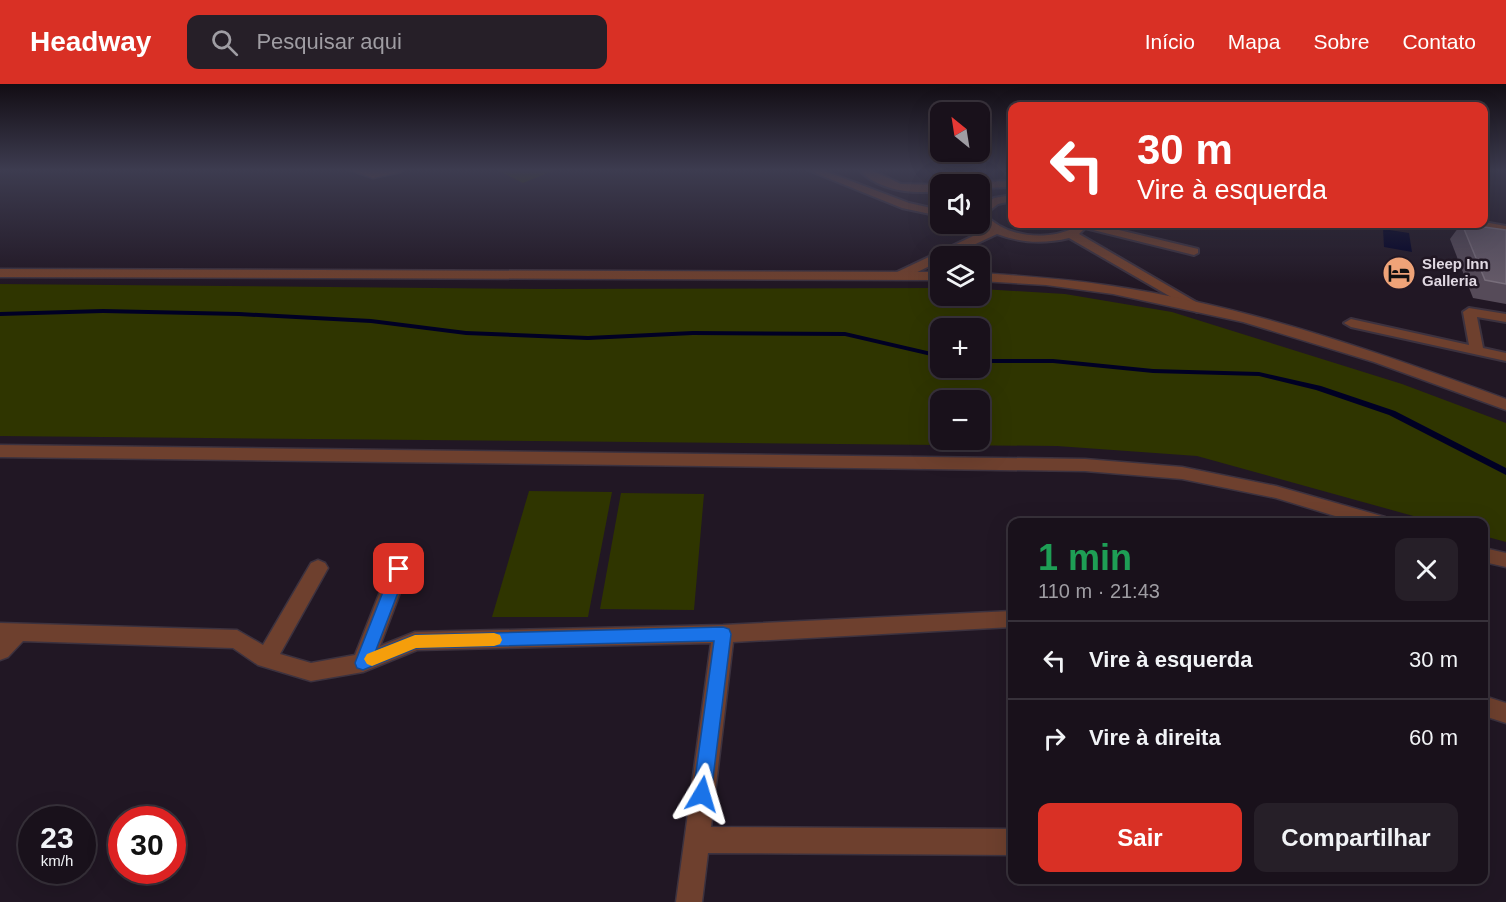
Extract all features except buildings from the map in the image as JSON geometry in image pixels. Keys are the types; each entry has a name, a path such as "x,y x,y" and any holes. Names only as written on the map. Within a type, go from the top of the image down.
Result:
{"street":[{"path":"0,273 930,276"},
{"path":"990,277 1019,278 1139,293 1349,349 1428,375 1506,405"},
{"path":"0,451 1085,465 1182,473 1276,492 1364,518"},
{"path":"1488,556 1506,560"},
{"path":"266,659 318,568"},
{"path":"363,663 399,569"},
{"path":"0,651 9,632 237,639 266,659 311,672 363,663 415,642 723,634 1008,620"},
{"path":"689,902 723,634"},
{"path":"1488,707 1506,713"},
{"path":"696,840 1008,842"}],"lane":[{"path":"1488,215 1506,218"},
{"path":"990,226 996,230 1035,239 1072,235 1080,228"},
{"path":"1488,226 1506,229"},
{"path":"1098,228 1194,251"},
{"path":"899,276 996,230"},
{"path":"1072,235 1203,309"},
{"path":"1477,350 1469,312 1506,318"},
{"path":"1352,323 1506,357"}],"green space":[{"path":"0,284 543,289 930,288 930,306 990,306 990,290 1065,294 1172,312 1402,384 1506,423 1506,542 1488,537 1488,518 1421,518 1197,456 1057,446 990,445 990,390 930,390 930,445 0,436"},
{"path":"529,491 612,492 588,617 492,617"},
{"path":"621,493 704,494 694,610 600,609"}],"water":[{"path":"1383,229 1409,233 1412,252 1384,247"}],"waterway":[{"path":"0,314 103,311 239,314 371,321 466,333 588,338 693,333 845,334 930,354"},
{"path":"990,361 1053,361 1153,371 1259,374 1318,388 1392,413 1506,472"}],"slow traffic":[{"path":"372,659 415,642 494,640"}],"place":[{"name":"Sleep Inn Galleria","path":"1399,273"}],"route":[{"path":"399,569 363,663 415,642 723,634 702,794"}]}
